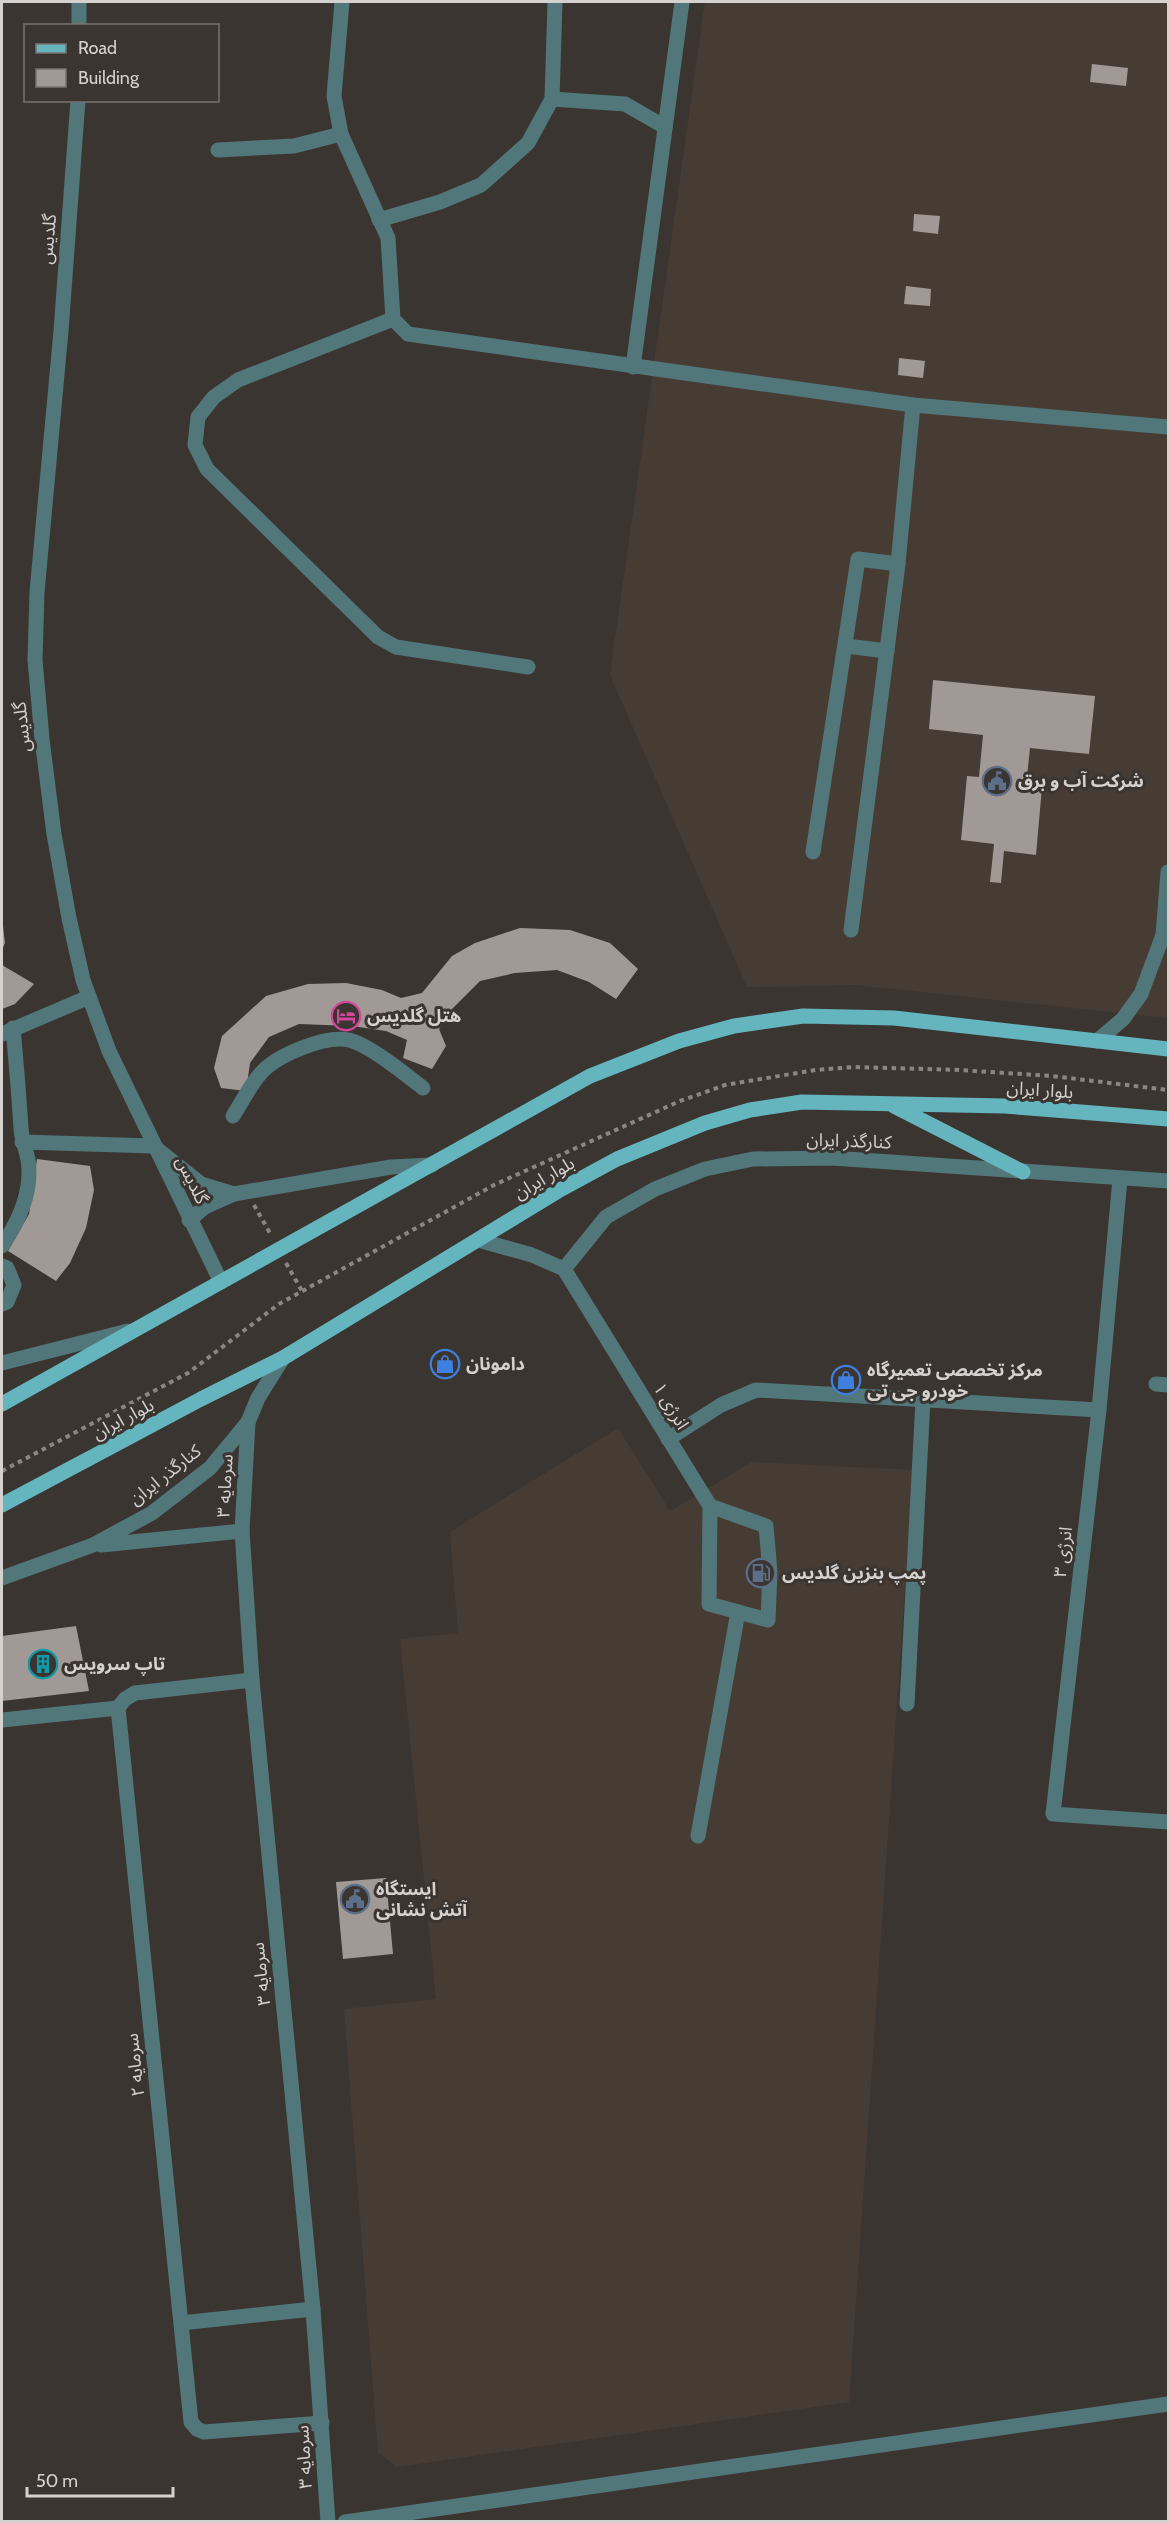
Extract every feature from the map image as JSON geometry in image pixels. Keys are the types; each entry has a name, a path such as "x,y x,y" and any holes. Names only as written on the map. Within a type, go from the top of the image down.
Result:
{"main road":[{"path":"2,1404 591,1076 680,1041 734,1026 803,1016 894,1018 1168,1049"},
{"name":"بلوار ایران","path":"2,1505 283,1358 558,1191 617,1159 705,1123 750,1110 802,1102 1005,1106 1168,1119"},
{"path":"889,1104 1023,1172"}],"street":[{"path":"79,2 79,24"},
{"path":"342,2 334,96 340,134 387,238 393,319 408,334 913,405 1168,427"},
{"path":"379,220 440,202 481,185 528,143 552,99 555,2"},
{"path":"633,367 665,127 677,3"},
{"path":"552,99 625,104 665,127"},
{"name":"گلدیس","path":"78,102 61,331 37,592 35,660 42,739 56,845 69,918 89,997 109,1051 220,1282"},
{"path":"218,150 294,147 340,134"},
{"path":"393,319 238,380 214,397 198,417 195,445 207,469 378,637 396,647 528,667"},
{"path":"850,930 898,564 913,405"},
{"path":"813,852 858,559 898,564"},
{"path":"846,646 886,651"},
{"path":"1097,1041 1123,1019 1141,994 1166,942 1168,872"},
{"path":"2,1246 23,1208 28,1161 22,1142 7,1031 89,997"},
{"path":"233,1116 261,1072 291,1052 323,1041 350,1040 386,1060 423,1088"},
{"path":"22,1142 153,1146 201,1184 234,1194"},
{"name":"کنارگذر ایران","path":"564,1269 606,1216 655,1190 695,1173 753,1159 832,1158 1168,1181"},
{"path":"189,1220 205,1207 234,1194 391,1167 432,1165"},
{"name":"انرژی ۳","path":"1120,1179 1099,1410 1053,1814 1168,1822"},
{"path":"478,1240 532,1255 564,1269"},
{"path":"2,1266 7,1268 14,1285 7,1302 2,1304"},
{"name":"انرژی ۱","path":"564,1269 710,1506"},
{"path":"2,1364 137,1329"},
{"name":"کنارگذر ایران","path":"2,1578 93,1545 152,1513 210,1468 248,1422 258,1398 283,1358"},
{"path":"668,1439 721,1405 756,1390 1099,1410"},
{"path":"907,1704 923,1400"},
{"name":"سرمایه ۳","path":"248,1422 242,1531 252,1680 313,2309 328,2522"},
{"path":"710,1506 766,1526 770,1572 768,1620 738,1612 709,1604 710,1506"},
{"name":"کنارگذر ایران","path":"93,1545 242,1531"},
{"path":"698,1836 738,1612"},
{"path":"2,1720 118,1708 125,1699 147,1691 252,1680"},
{"name":"سرمایه ۲","path":"118,1708 191,2422 197,2429 204,2432 322,2423"},
{"path":"181,2323 313,2309"},
{"path":"345,2522 1168,2404"}],"shaded area":[{"path":"705,2 1168,2 1168,1018 856,985 747,987 610,675"},
{"path":"618,1428 670,1511 752,1462 913,1470 849,2402 397,2467 378,2452 344,2009 436,1999 400,1639 458,1633 450,1532"}],"building":[{"path":"1092,64 1128,68 1126,86 1090,82"},
{"path":"914,214 940,216 938,234 913,231"},
{"path":"906,286 931,289 930,306 904,304"},
{"path":"899,358 925,361 923,378 898,375"},
{"name":"شرکت آب و برق","path":"933,680 1095,696 1089,754 1030,748 1026,786 1042,787 1036,855 1004,851 1001,883 990,882 994,844 961,840 967,776 979,777 983,735 929,729"},
{"path":"2,927 5,943 2,950"},
{"name":"هتل گلدیس","path":"520,928 570,930 610,943 638,969 616,999 589,982 557,970 515,973 480,981 453,1008 439,1029 446,1046 432,1069 403,1058 407,1040 386,1031 352,1026 299,1024 269,1037 250,1063 246,1091 221,1088 214,1068 222,1036 266,996 308,984 346,983 382,990 401,998 422,993 452,956 475,943"},
{"path":"2,965 34,984 15,1004 2,1009"},
{"path":"37,1159 90,1166 94,1190 86,1228 70,1263 56,1281 8,1251 29,1214"},
{"name":"تاپ سرویس","path":"76,1626 89,1691 2,1701 2,1636"},
{"path":"386,1878 393,1954 343,1959 336,1882"}],"place":[{"name":"شرکت آب و برق","path":"997,781"},
{"name":"هتل گلدیس","path":"346,1016"},
{"name":"دامونان","path":"445,1364"},
{"name":"مرکز تخصصی تعمیرگاه خودرو جی تی","path":"846,1380"},
{"name":"پمپ بنزین گلدیس","path":"761,1573"},
{"name":"تاپ سرویس","path":"43,1664"},
{"name":"ایستگاه آتش نشانی","path":"355,1899"}]}
